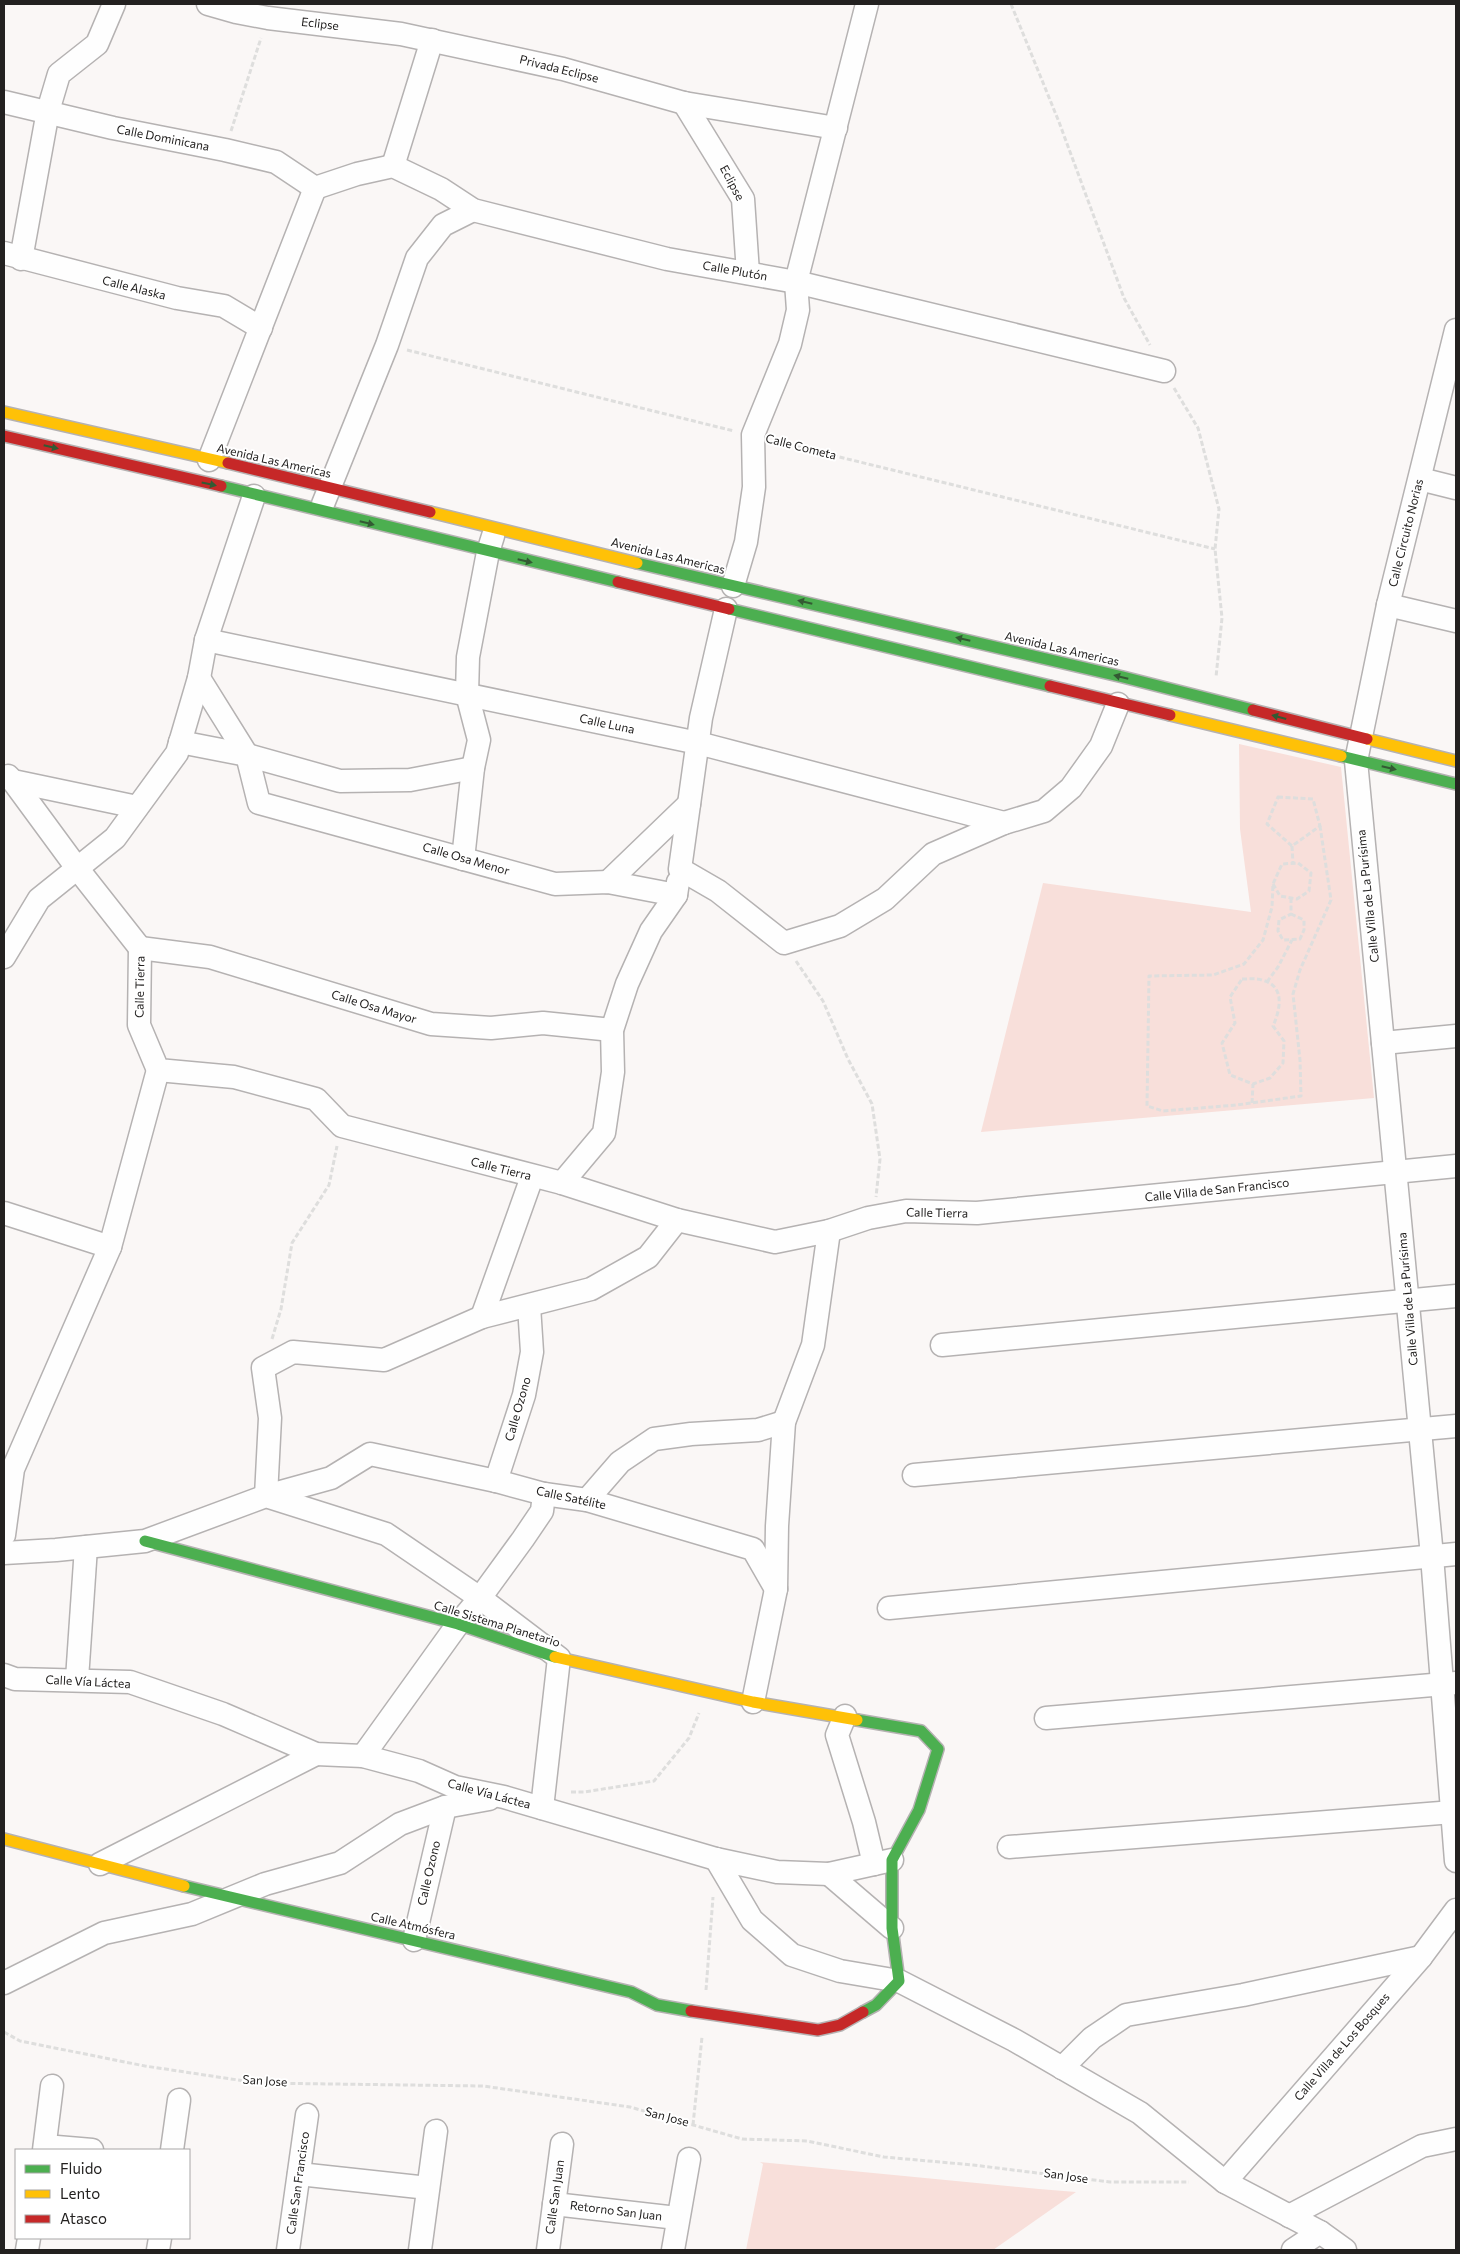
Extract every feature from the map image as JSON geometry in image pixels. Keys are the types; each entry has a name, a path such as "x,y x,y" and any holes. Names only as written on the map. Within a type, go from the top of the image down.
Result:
{"street":[{"path":"12,256 59,74 97,44 114,4"},
{"name":"Eclipse","path":"208,4 268,18 401,34 432,40"},
{"path":"733,586 746,542 754,487 753,435 790,344 798,310 796,282 867,4"},
{"path":"209,460 315,188 357,174 393,166 432,40"},
{"name":"Privada Eclipse","path":"432,40 563,68 684,103 836,128"},
{"name":"Calle Dominicana","path":"4,102 113,128 276,162 315,188"},
{"name":"Eclipse","path":"684,103 743,199 748,273"},
{"name":"Calle Plutón","path":"393,166 441,189 473,210 667,259 796,282 1164,370"},
{"path":"320,512 387,345 417,258 443,225 473,210"},
{"name":"Calle Alaska","path":"12,256 177,298 224,306 261,328"},
{"name":"Calle Circuito Norias","path":"1359,738 1388,605 1453,359 1456,330"},
{"name":"Avenida Las Americas","path":"4,412 209,460 235,477 254,496 1456,784"},
{"name":"Avenida Las Americas","path":"4,436 235,477 330,488 1214,700 1456,761"},
{"path":"1420,479 1456,488"},
{"path":"4,957 39,899 115,838 177,753 199,678 206,640 254,496"},
{"path":"463,859 473,768 479,740 467,694 468,657 488,552 496,528"},
{"path":"1388,605 1456,621"},
{"path":"562,1183 604,1133 613,1072 612,1030 627,984 651,931 676,896 701,718 726,609"},
{"name":"Calle Luna","path":"206,640 698,743 1004,823"},
{"path":"199,678 248,755"},
{"path":"680,869 718,891 784,943 840,926 884,899 933,854 1004,823 1044,811 1071,788 1101,746 1118,704"},
{"name":"Calle Villa de La Purísima","path":"1359,738 1356,761 1432,1556 1450,1683 1456,1862"},
{"path":"180,742 248,755 340,781 410,780 473,768"},
{"name":"Calle Osa Menor","path":"248,755 259,803 555,884 608,882 676,896"},
{"path":"9,777 137,807"},
{"path":"9,777 140,948"},
{"path":"608,882 689,804"},
{"name":"Calle Osa Mayor","path":"140,948 210,956 431,1024 491,1028 543,1023 612,1030"},
{"name":"Calle Tierra","path":"140,948 139,1025 158,1070"},
{"path":"1383,1043 1456,1036"},
{"path":"4,1535 9,1468 110,1247 158,1070 234,1077 316,1099 342,1126"},
{"name":"Calle Tierra","path":"342,1126 532,1177 562,1183 677,1220 775,1242 829,1231 868,1218 906,1211 977,1213"},
{"name":"Calle Villa de San Francisco","path":"977,1213 1456,1166"},
{"path":"482,1318 532,1177"},
{"path":"4,1213 110,1247"},
{"path":"266,1496 270,1418 263,1368 294,1352 384,1360 482,1318 591,1289 648,1257 677,1220"},
{"path":"753,1702 776,1589 784,1422 813,1345 829,1231"},
{"path":"942,1345 1456,1296"},
{"name":"Calle Ozono","path":"496,1481 524,1395 532,1352 528,1306"},
{"path":"587,1500 620,1462 654,1439 691,1434 758,1430 784,1422"},
{"path":"914,1475 1456,1426"},
{"name":"Calle Satélite","path":"266,1496 331,1478 370,1454 496,1481 544,1494 587,1500 753,1549 776,1589"},
{"path":"363,1756 542,1511 544,1494"},
{"path":"4,1553 145,1541 266,1496 386,1534 480,1598 559,1658 542,1800"},
{"name":"Calle Sistema Planetario","path":"145,1541 458,1624 559,1658 753,1702 845,1716 921,1731 938,1750 919,1810 883,1862"},
{"path":"77,1680 86,1547"},
{"path":"889,1608 1456,1554"},
{"name":"Calle Vía Láctea","path":"4,1675 15,1680 130,1682 223,1714 316,1754 363,1756 419,1771 455,1787 504,1797 542,1800 716,1859 777,1872 829,1874 883,1862"},
{"path":"1046,1718 1450,1683"},
{"path":"845,1716 837,1735 864,1822 883,1862 899,1981"},
{"path":"100,1864 316,1754"},
{"path":"4,1983 104,1933 192,1914 264,1884 340,1863 400,1824 445,1807 504,1797"},
{"name":"Calle Ozono","path":"414,1940 445,1807"},
{"path":"1009,1847 1453,1812"},
{"name":"Calle Atmósfera","path":"4,1839 231,1898 631,1992 657,2005 780,2026 818,2030 840,2025 876,2005 899,1981"},
{"path":"716,1859 752,1920 792,1955 840,1971 899,1981 1014,2040 1140,2113 1225,2182 1320,2232 1346,2250"},
{"path":"829,1874 892,1928"},
{"name":"Calle Villa de Los Bosques","path":"1225,2182 1421,1957 1456,1910"},
{"path":"1062,2068 1092,2038 1126,2015 1243,1995 1421,1957"},
{"path":"52,2086 44,2148 68,2149"},
{"path":"172,2149 179,2100"},
{"name":"Calle San Francisco","path":"288,2250 307,2115"},
{"path":"420,2250 436,2131"},
{"path":"1289,2216 1422,2146 1456,2139"},
{"name":"Calle San Juan","path":"548,2250 562,2144"},
{"path":"673,2250 677,2218 689,2159"},
{"path":"299,2174 428,2188"},
{"name":"Retorno San Juan","path":"554,2204 677,2218"},
{"path":"1294,2250 1320,2232"}],"path":[{"path":"1011,4 1060,122 1124,298 1198,428 1219,508 1215,550 1222,618 1214,700"},
{"path":"225,150 268,18"},
{"name":"Calle Cometa","path":"387,345 1215,550"},
{"path":"1273,884 1280,896 1297,899 1309,891 1311,873 1298,862 1293,863 1282,864 1273,884 1272,907 1263,940 1244,964 1212,974 1149,976 1147,1106 1163,1112 1301,1096 1300,1060 1293,994 1300,970 1331,900 1314,799 1278,797 1267,824 1292,846 1293,863"},
{"path":"1292,846 1320,826"},
{"path":"1291,898 1291,914"},
{"path":"1291,914 1304,920 1304,930 1300,939 1283,940 1278,931 1279,920 1291,914"},
{"path":"1267,982 1278,967 1292,939"},
{"path":"784,943 823,1001 848,1060 872,1104 880,1159 874,1212 868,1218"},
{"path":"1242,979 1262,979 1267,982 1279,994 1279,1011 1273,1026 1284,1041 1283,1063 1270,1078 1253,1084 1230,1075 1222,1043 1235,1023 1230,997 1242,979"},
{"path":"1252,1103 1253,1084"},
{"path":"263,1368 281,1310 292,1243 328,1185 342,1126"},
{"path":"542,1800 654,1781 689,1738 708,1691"},
{"name":"San Jose","path":"4,2032 20,2041 145,2066 258,2083 483,2086 630,2107 742,2138 807,2141 884,2157 973,2164 1110,2182 1225,2182"}],"shaded area":[{"path":"1239,744 1341,767 1374,1098 981,1132 1043,883 1251,912 1240,829"},
{"path":"760,2162 1076,2192 993,2250 746,2250 763,2164"}],"traffic: fast":[{"path":"221,486 618,582"},
{"path":"637,563 1123,677 1253,710"},
{"path":"729,609 1050,686"},
{"path":"1341,756 1456,784"},
{"path":"145,1541 458,1624 555,1657"},
{"path":"857,1720 921,1731 938,1749 919,1810 892,1860 892,1928 899,1981 876,2005 863,2012"},
{"path":"184,1886 631,1992 657,2005 691,2011"}],"traffic: slow":[{"path":"4,412 228,463"},
{"path":"430,512 637,563"},
{"path":"1170,715 1341,756"},
{"path":"1367,739 1456,761"},
{"path":"555,1657 753,1702 857,1720"},
{"path":"4,1839 184,1886"}],"traffic: jam":[{"path":"4,436 221,486"},
{"path":"228,463 430,512"},
{"path":"618,582 729,609"},
{"path":"1050,686 1170,715"},
{"path":"1253,710 1367,739"},
{"path":"691,2011 818,2030 840,2025 863,2012"}]}
